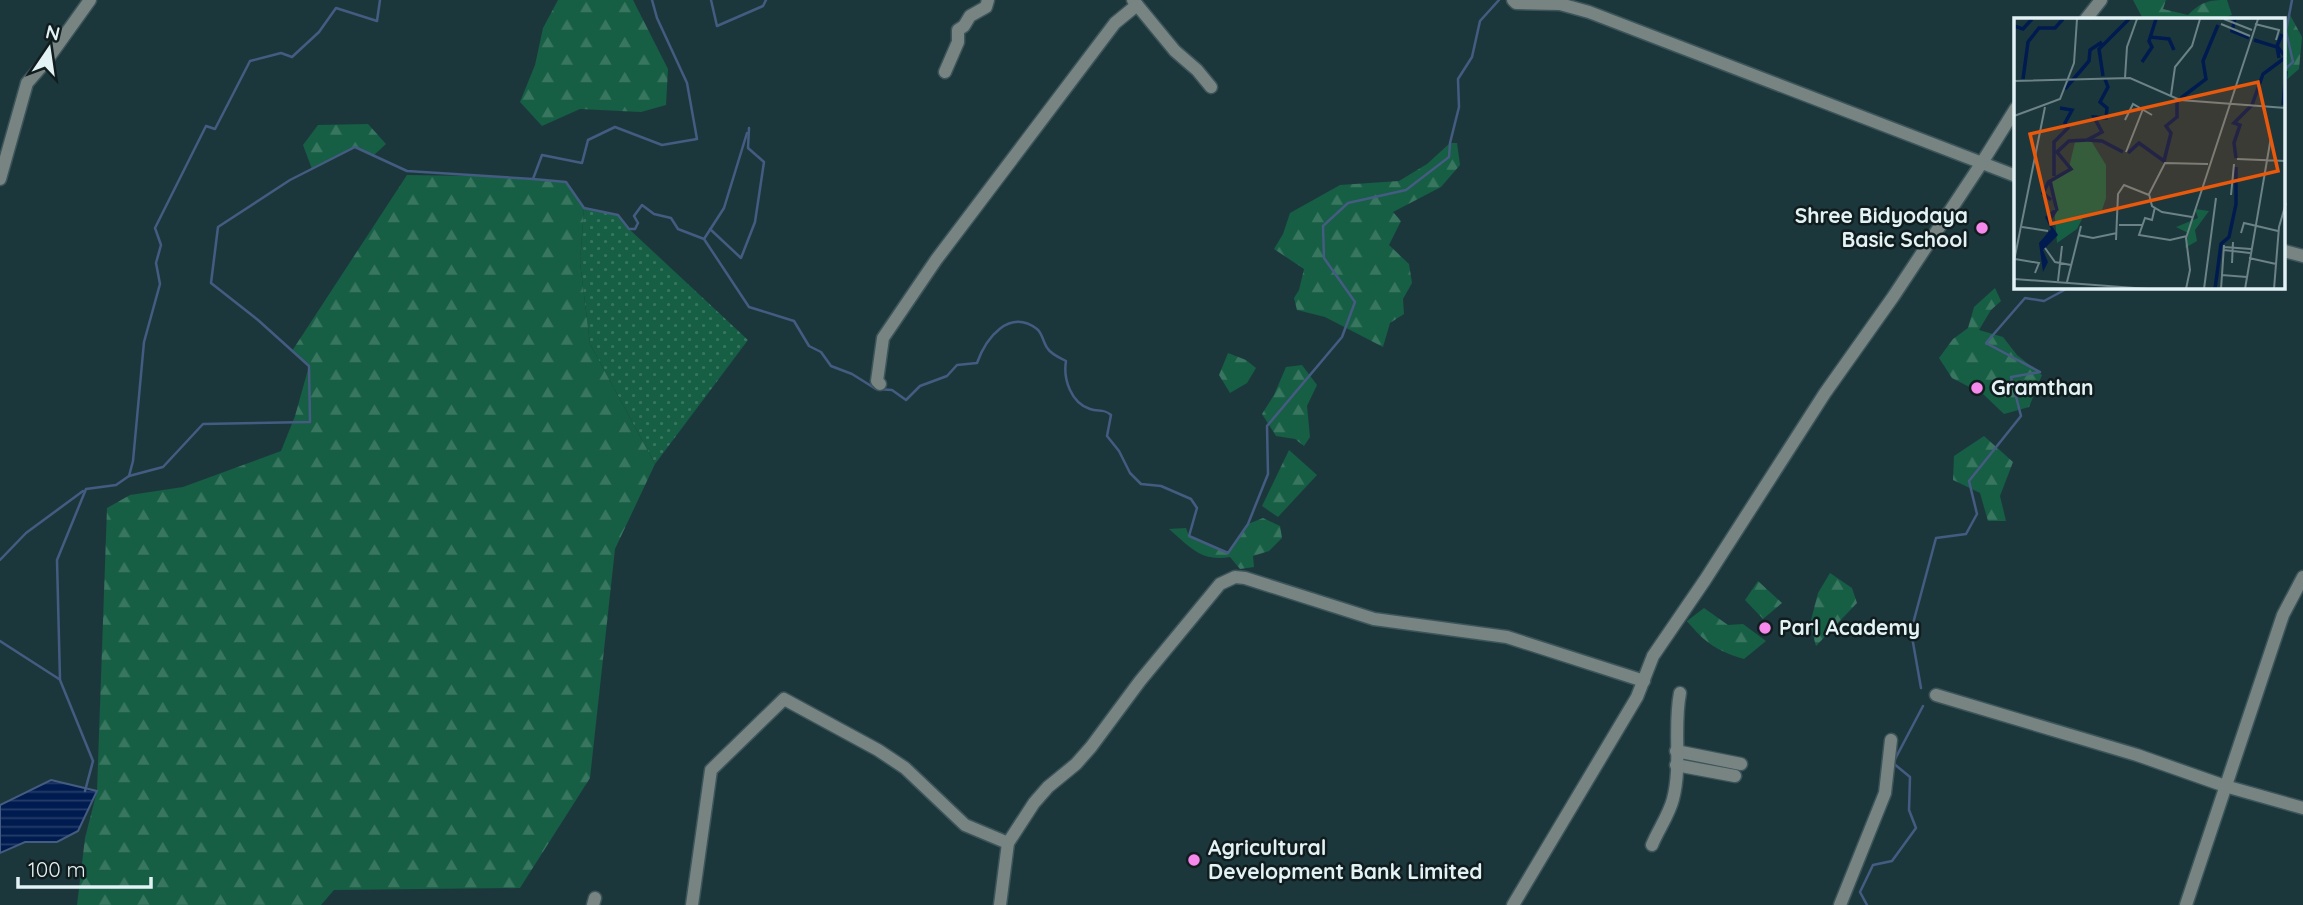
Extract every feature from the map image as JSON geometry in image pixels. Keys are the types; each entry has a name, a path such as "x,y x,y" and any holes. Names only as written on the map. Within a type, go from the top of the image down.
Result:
{"street":[{"path":"0,179 27,83 90,0"},
{"path":"945,72 958,42 958,30 970,16 986,7 988,0"},
{"path":"2087,18 2101,0"},
{"path":"880,384 877,381 883,338 936,260 1115,23 1135,2 1175,51 1197,70 1211,87"},
{"path":"1515,2 1560,4 1589,12 2014,175"},
{"path":"1513,905 1644,681 1653,656 2014,111"},
{"path":"2286,252 2303,256"},
{"path":"1000,905 1008,843 1034,803 1091,747 1140,681 1220,584 1235,577 1275,586 1374,618 1507,637 1644,681"},
{"path":"2186,905 2283,615 2303,578"},
{"path":"1652,845 1672,801 1676,765 1676,714 1680,693"},
{"path":"1936,695 2303,808"},
{"path":"692,905 711,770 784,699 878,750 905,768 965,825 1008,843"},
{"path":"1840,905 1885,793 1891,740"},
{"path":"1676,751 1738,770 1676,765"}],"green space":[{"path":"558,0 633,0 668,69 666,105 641,112 580,109 542,126 520,102 535,65 543,28"},
{"path":"2133,0 2166,0 2163,9 2188,15 2205,3 2227,0 2232,15 2222,18 2142,18"},
{"path":"2289,13 2302,37 2299,69 2286,80 2286,29"},
{"path":"368,124 386,144 373,156 355,147 312,169 303,145 318,125"},
{"path":"1450,143 1457,143 1460,165 1441,187 1393,212 1401,221 1389,245 1409,264 1412,283 1403,299 1404,314 1390,323 1383,347 1325,317 1297,310 1294,298 1299,290 1304,269 1274,249 1283,234 1290,213 1340,185 1399,181 1427,164"},
{"path":"407,175 566,182 584,208 580,262 590,344 655,464 615,549 590,778 520,888 334,890 321,905 77,905 85,838 97,791 107,508 130,495 183,487 281,451 295,416 309,366 292,351"},
{"path":"584,208 618,215 629,229 748,340 655,464 590,344 580,262"},
{"path":"1995,288 2001,301 1991,310 1979,330 2003,337 2017,355 2042,375 2029,407 2004,414 1983,394 1952,378 1939,358 1953,339 1968,328 1974,307"},
{"path":"1228,353 1246,360 1256,368 1247,383 1230,393 1219,375"},
{"path":"1302,365 1317,385 1307,406 1310,437 1304,446 1295,439 1276,436 1262,414 1286,367"},
{"path":"1984,436 2013,462 2000,496 2006,521 1988,521 1980,493 1953,480 1954,456"},
{"path":"1289,450 1317,475 1278,517 1262,506"},
{"path":"1263,518 1280,526 1282,538 1269,551 1253,556 1254,567 1240,569 1230,557 1211,557 1196,552 1169,529 1186,528 1189,536 1228,552 1248,524"},
{"path":"1830,573 1852,588 1857,603 1816,646 1810,624 1818,593"},
{"path":"1758,581 1782,603 1763,619 1745,600"},
{"path":"1704,608 1728,625 1743,624 1766,641 1744,659 1726,653 1706,641 1687,621"}],"water":[{"path":"51,780 97,791 78,831 57,842 25,842 0,853 0,805"}],"waterway":[{"path":"129,476 133,461 144,342 160,284 156,263 161,245 155,228 206,126 215,129 250,61 281,53 292,57 319,32 336,8 377,21 380,0"},
{"path":"85,791 93,761 60,680 57,560 86,489 116,485 129,476 163,467 203,424 310,422 309,366 258,320 211,283 218,227 290,180 355,147 407,171 533,179 542,155 582,163 588,140 615,127 662,145 697,139 687,83 657,18 652,0"},
{"path":"711,0 717,26 763,6 766,0"},
{"path":"533,179 566,182 584,208 618,215 629,229 635,229 638,223 634,216 642,205 654,214 671,218 678,229 704,239 749,307 794,321 809,346 821,352 831,366 852,374 876,389 892,390 906,400 920,386 947,376 957,365 977,363 986,344 1000,329 1008,324 1027,323 1039,331 1049,351 1066,361 1067,383 1078,402 1090,409 1111,415 1107,436 1119,451 1130,473 1141,484 1161,486 1191,499 1197,508 1189,536 1228,553 1248,524 1268,474 1267,426 1342,337 1355,302 1324,258 1323,226 1348,203 1406,190 1449,157 1459,107 1458,79 1472,57 1480,21 1499,0"},
{"path":"2286,31 2292,0"},
{"path":"2286,31 2293,62 2286,68"},
{"path":"710,229 741,258 755,222 764,162 748,148 749,128"},
{"path":"704,239 724,208 747,133"},
{"path":"1921,688 1911,631 1936,538 1966,534 1977,514 1969,481 2021,416 2011,377 2040,372 1986,343 2025,298 2044,301 2066,289"},
{"path":"0,560 26,533 83,491"},
{"path":"0,641 59,679"},
{"path":"1867,905 1860,892 1873,865 1892,861 1916,828 1909,810 1910,777 1893,763 1923,706"}],"place":[{"name":"Shree Bidyodaya Basic School","path":"1982,228"},
{"name":"Gramthan","path":"1977,388"},
{"name":"Parl Academy","path":"1765,628"},
{"name":"Agricultural Development Bank Limited","path":"1194,860"}]}
